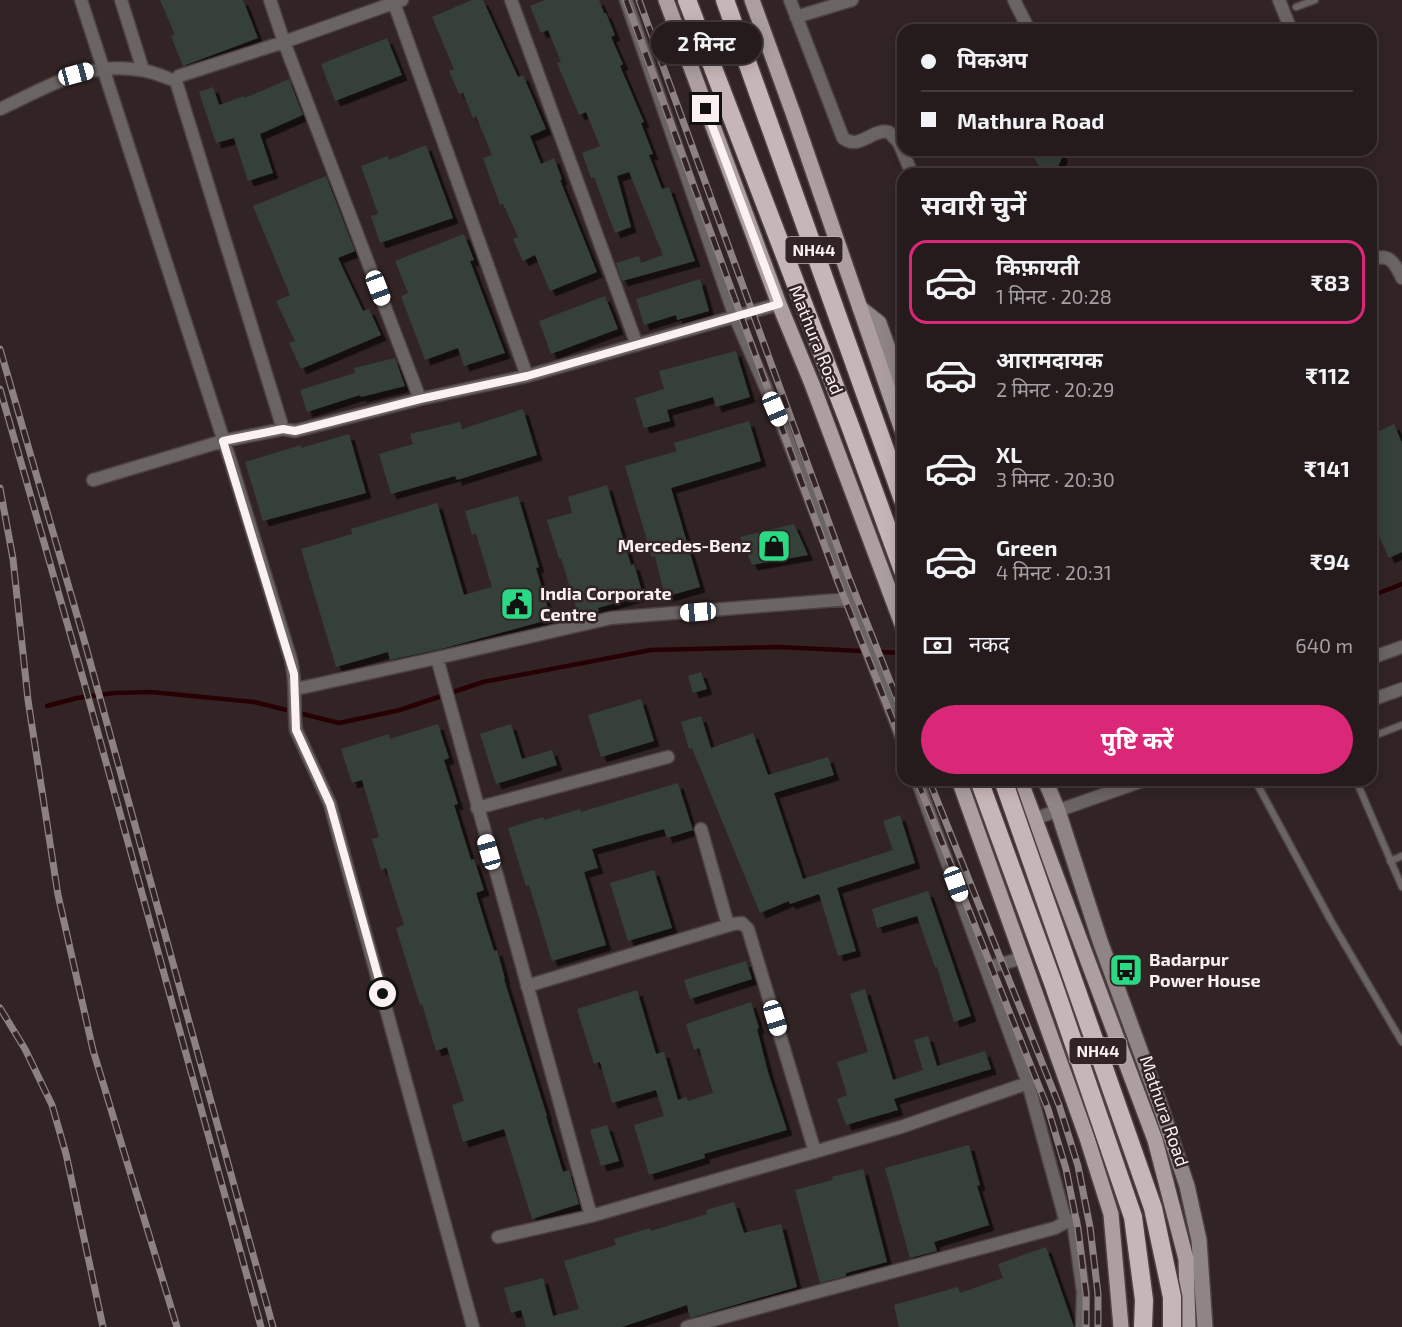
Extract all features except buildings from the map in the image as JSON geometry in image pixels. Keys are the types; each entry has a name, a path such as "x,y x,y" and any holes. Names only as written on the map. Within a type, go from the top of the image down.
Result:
{"highway":[{"name":"Mathura Road","path":"687,0 897,555"},
{"name":"Mathura Road","path":"725,0 897,483"},
{"name":"NH44","path":"981,786 1053,983 1133,1216 1144,1300 1143,1327"},
{"name":"NH44","path":"1005,786 1153,1208 1172,1297 1172,1327"}],"main road":[{"name":"Mathura Road","path":"666,0 779,304 812,384 897,611"},
{"path":"752,0 897,416"},
{"path":"961,786 1087,1138 1111,1214 1121,1327"},
{"name":"Mathura Road","path":"1022,786 1155,1140 1186,1259 1188,1327"},
{"path":"1023,958 1082,946"}],"street":[{"path":"81,0 291,660 296,689 295,713 299,738 324,789 333,815 474,1327"},
{"path":"121,0 143,70"},
{"path":"270,0 420,399"},
{"path":"511,0 637,345"},
{"path":"626,0 735,317 783,428 897,725"},
{"path":"790,0 843,138 854,143 885,131 897,134"},
{"path":"796,17 852,0"},
{"path":"1014,0 1026,24"},
{"path":"1279,0 1289,24"},
{"path":"283,429 176,81 179,76 398,2 527,376"},
{"path":"0,109 76,74 101,68 143,70 176,81"},
{"path":"1377,257 1388,257 1395,262 1402,278"},
{"path":"93,480 223,441 283,429 295,431 420,399 527,376 779,304"},
{"path":"860,308 879,322 897,373"},
{"path":"296,689 611,618 850,599"},
{"path":"1377,656 1402,647"},
{"path":"437,658 450,713 591,1216"},
{"path":"1377,698 1402,689"},
{"path":"477,808 668,757"},
{"path":"687,1327 1061,1226 1065,1219 1028,1083 919,786"},
{"path":"1048,786 1187,1186 1199,1240 1205,1327"},
{"path":"1034,819 1128,786"},
{"path":"701,829 728,925"},
{"path":"527,986 728,925 742,924 748,929 815,1152"},
{"path":"1082,946 1100,941"},
{"path":"986,968 1023,958"},
{"path":"498,1237 591,1216 815,1152 921,1120 1028,1083"},
{"path":"1065,1219 1073,1221 1083,1292 1082,1327"}],"lane":[{"path":"1296,8 1315,0"},
{"path":"1377,735 1402,725"},
{"path":"1259,786 1331,921 1402,1042"},
{"path":"1359,786 1402,887"},
{"path":"1390,861 1402,856"}],"waterway":[{"path":"1377,594 1402,584"},
{"path":"47,706 77,698 114,693 151,692 254,702 339,723 400,710 483,682 651,650 778,647 897,653"}],"railway":[{"path":"626,0 838,582 897,731"},
{"path":"639,0 849,578 897,699"},
{"path":"0,349 83,636 273,1327"},
{"path":"0,389 84,682 261,1327"},
{"path":"0,488 13,559 28,700 58,895 93,1050 177,1327"},
{"path":"919,786 1048,1109 1066,1169 1078,1229 1086,1295 1086,1327"},
{"path":"931,786 1059,1105 1078,1166 1090,1227 1098,1294 1098,1327"},
{"path":"0,1008 25,1049 52,1105 66,1154 103,1327"}],"place":[{"name":"Mercedes-Benz","path":"774,546"},
{"name":"India Corporate Centre","path":"517,604"},
{"name":"Badarpur Power House","path":"1126,970"}],"route":[{"path":"383,994 330,804 296,730 296,689 291,660 223,441 283,429 295,431 420,399 527,376 779,304 706,109"}]}
